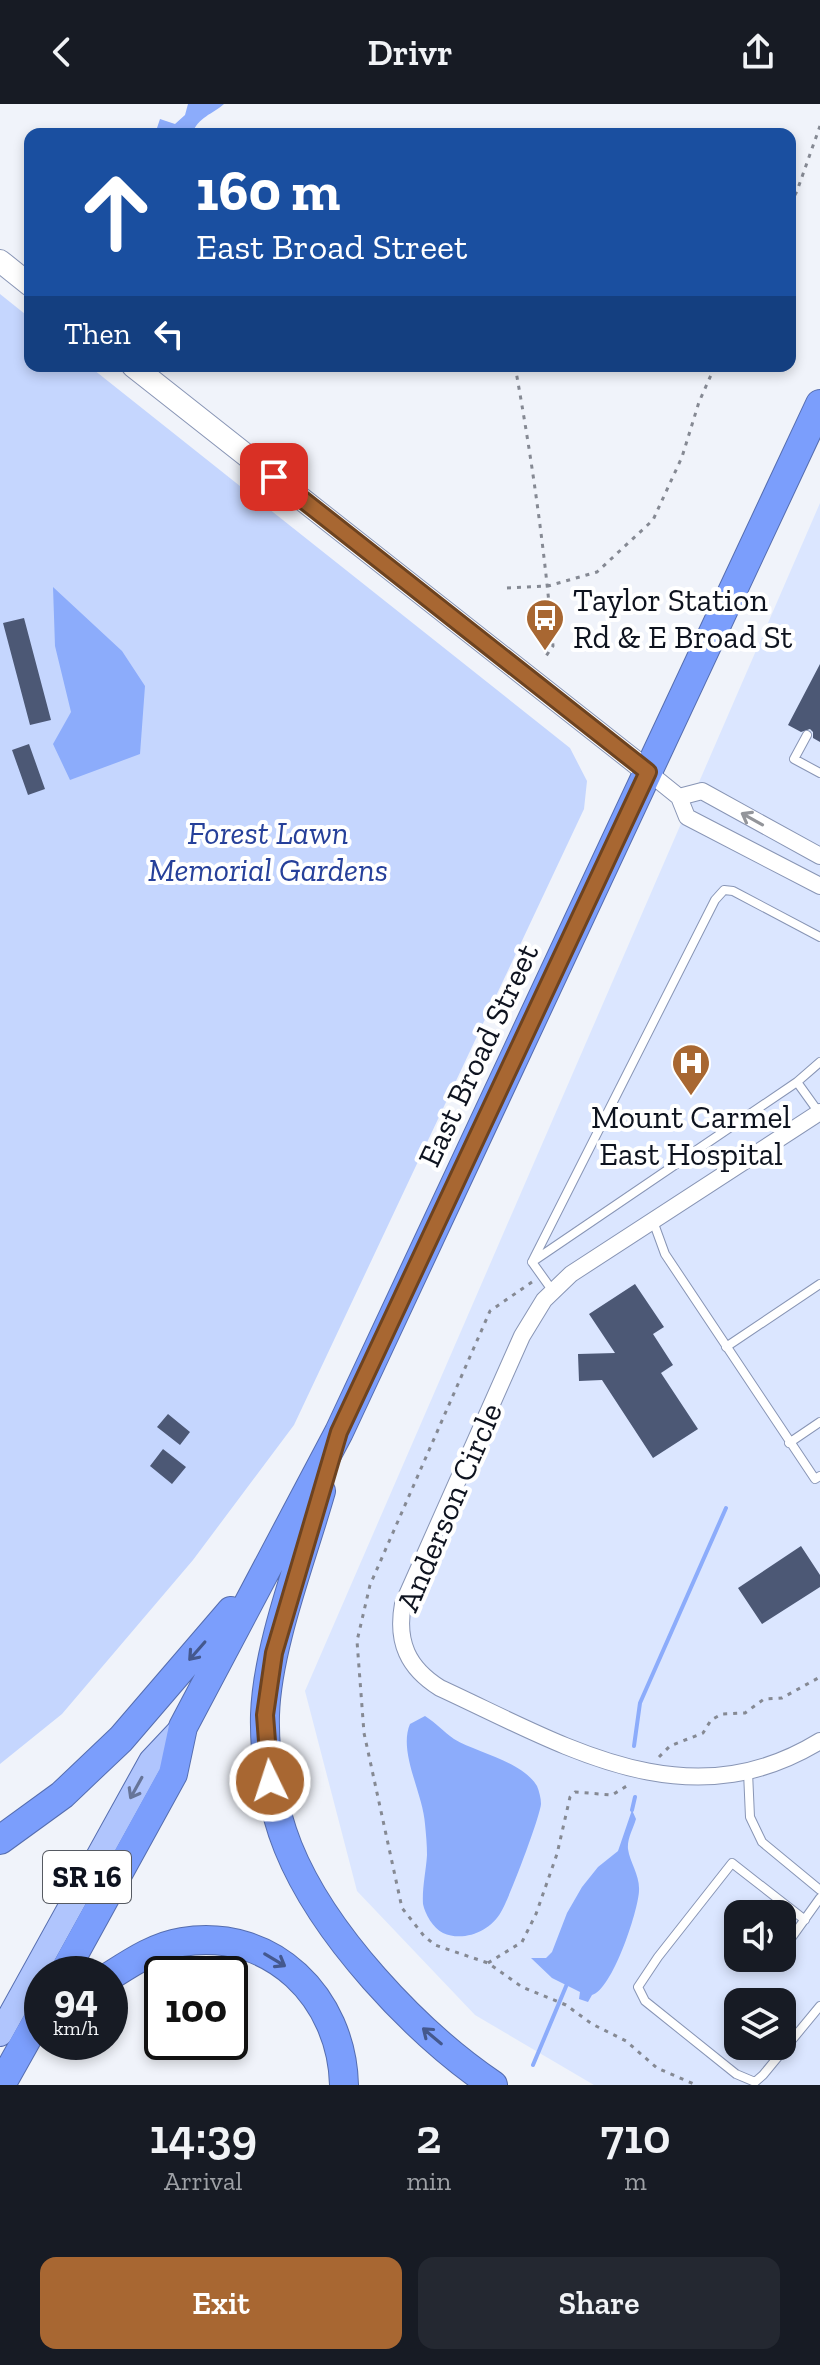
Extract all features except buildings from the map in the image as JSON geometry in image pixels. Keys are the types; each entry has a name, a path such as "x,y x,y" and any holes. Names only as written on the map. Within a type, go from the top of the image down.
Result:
{"highway":[{"name":"East Broad Street","path":"73,1956 173,1774 183,1727 339,1432 648,772 812,445 820,404"},
{"path":"339,1432 274,1653 265,1715 270,1781 288,1845 298,1866 321,1908 350,1948 419,2025 493,2085"},
{"path":"0,1840 62,1795 121,1739 266,1571"},
{"path":"128,1965 147,1954 181,1942 218,1941 263,1953 298,1977 322,2003 341,2051 344,2085"},
{"path":"1,2085 24,2044"},
{"path":"14,2085 32,2060"}],"main road":[{"path":"0,261 24,280"},
{"path":"141,372 648,772"},
{"name":"East Broad Street","path":"0,2034 151,1761 183,1727"}],"street":[{"path":"648,772 679,797 687,817 820,886"},
{"path":"679,797 702,791 820,856"},
{"name":"Anderson Circle","path":"820,1113 571,1274 552,1290 522,1336 403,1604 400,1635 411,1664 425,1679 440,1688 591,1757 644,1772 701,1777 748,1772 808,1749 820,1741"}],"lane":[{"path":"807,735 794,759 820,773"},
{"path":"532,1262 715,900 724,890 733,891 820,937"},
{"path":"532,1262 797,1082 820,1062"},
{"path":"797,1082 820,1113"},
{"path":"653,1221 665,1254 789,1443 815,1479 820,1476"},
{"path":"532,1262 552,1290"},
{"path":"726,1347 820,1284"},
{"path":"789,1443 820,1422"},
{"path":"748,1772 750,1817 762,1842 820,1890"},
{"path":"805,1920 732,1863 638,1987 645,2001 736,2074 755,2082 820,2006"},
{"path":"796,1932 820,1898"}],"path":[{"path":"796,193 820,126"},
{"path":"516,372 536,485 548,586 553,646 546,656"},
{"path":"507,588 548,586 597,572 653,520 682,457 699,402 712,372"},
{"path":"540,1275 490,1311 370,1585 357,1641 364,1733 402,1908 424,1936 435,1945 488,1963 522,1987 566,2005 592,2024 626,2041 657,2068 696,2085"},
{"path":"488,1963 522,1942 557,1854 570,1797 575,1792 612,1795 644,1772 670,1746 703,1733 711,1720 722,1714 745,1713 764,1699 782,1698 820,1677"}],"shaded area":[{"name":"Mount Carmel East Hospital","path":"820,503 820,2085 594,2085 475,2015 357,1891 305,1691"}],"green space":[{"name":"Forest Lawn Memorial Gardens","path":"0,294 24,313 24,372 97,372 570,748 587,781 584,809 294,1425 193,1560 62,1714 0,1764"}],"water":[{"path":"188,104 224,104 195,128 157,128 160,119 175,124 185,115"},
{"path":"53,587 122,651 145,686 140,754 70,780 53,744 71,712 55,646"},
{"path":"425,1716 454,1739 521,1770 537,1786 540,1797 535,1825 501,1912 483,1930 467,1936 451,1936 439,1931 423,1904 427,1855 425,1828 409,1760 407,1735 410,1724"},
{"path":"632,1810 636,1819 628,1849 638,1880 638,1901 629,1932 608,1980 588,2002 579,1999 580,1992 552,1978 531,1958 546,1958 552,1952 567,1913 582,1887 598,1867 618,1851"}],"waterway":[{"path":"634,1746 640,1703 726,1508"},
{"path":"632,1810 635,1797"},
{"path":"533,2065 567,1984"}],"place":[{"name":"Taylor Station Rd & E Broad St","path":"545,652"},
{"name":"Mount Carmel East Hospital","path":"691,1097"}],"route":[{"path":"270,1781 265,1715 274,1653 339,1432 648,772 274,477"}]}
